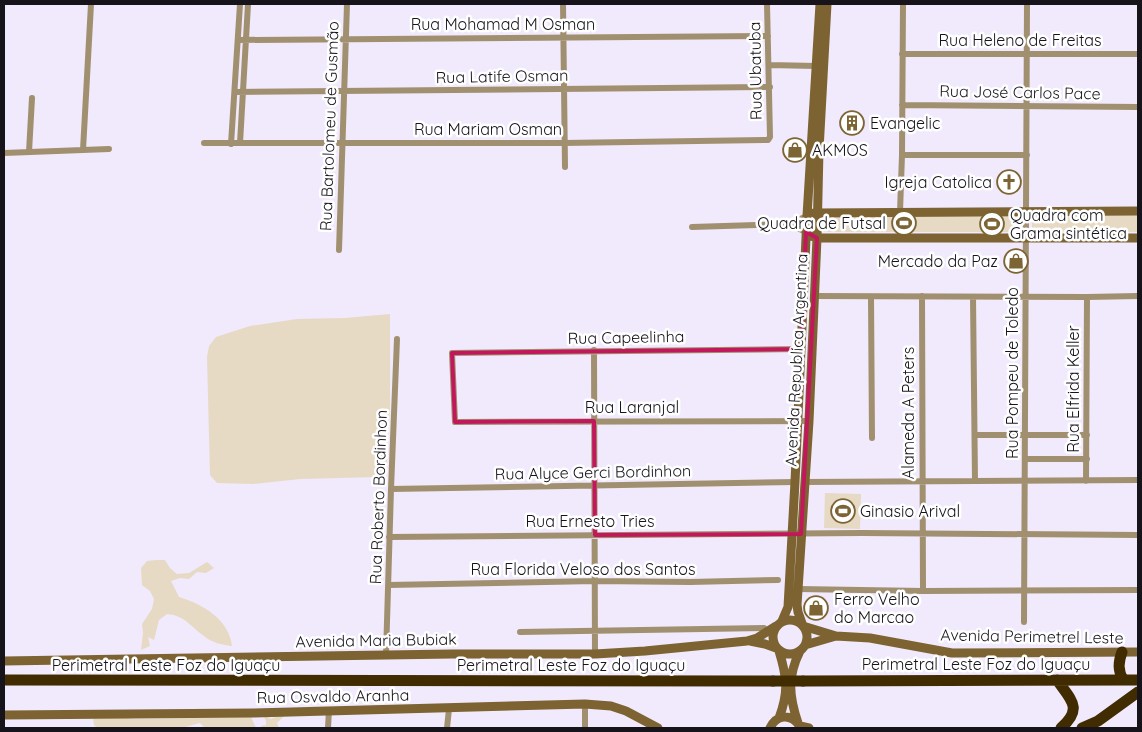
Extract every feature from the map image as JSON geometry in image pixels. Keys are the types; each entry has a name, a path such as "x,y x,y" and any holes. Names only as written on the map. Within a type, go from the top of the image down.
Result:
{"highway":[{"path":"1122,652 1118,671 1123,680"},
{"name":"Perimetral Leste Foz do Iguaçu","path":"4,680 1138,680"},
{"path":"1057,680 1069,694 1074,705 1070,719 1061,728"},
{"path":"1082,728 1098,721 1138,692"}],"street":[{"path":"83,150 91,4"},
{"path":"231,144 240,4"},
{"path":"240,144 248,4"},
{"name":"Rua Bartolomeu de Gusmão","path":"339,250 347,4"},
{"path":"563,4 565,167"},
{"name":"Rua Ubatuba","path":"767,4 770,137"},
{"name":"Avenida Republica Argentina","path":"803,626 798,612 801,534 798,421 806,232 820,4"},
{"name":"Avenida Republica Argentina","path":"779,624 788,607 792,534 809,421 819,150 827,4"},
{"path":"900,212 903,4"},
{"name":"Rua Pompeu de Toledo","path":"1024,622 1027,4"},
{"name":"Rua Mohamad M Osman","path":"238,40 768,36"},
{"name":"Rua Heleno de Freitas","path":"902,54 1138,54"},
{"path":"769,65 816,66"},
{"name":"Rua Latife Osman","path":"234,92 770,87"},
{"path":"29,152 32,98"},
{"name":"Rua José Carlos Pace","path":"902,105 1138,107"},
{"name":"Rua Mariam Osman","path":"204,143 764,141 770,137"},
{"path":"4,152 109,149"},
{"path":"902,155 1026,155"},
{"path":"692,227 789,224 817,212 1138,211"},
{"path":"789,224 817,238 1138,238"},
{"path":"814,296 1138,296"},
{"name":"Alameda A Peters","path":"922,296 923,591"},
{"path":"871,297 872,438"},
{"path":"973,297 975,482"},
{"name":"Rua Elfrida Keller","path":"1086,297 1086,481"},
{"name":"Rua Roberto Bordinhon","path":"386,655 397,339"},
{"name":"Rua Capeelinha","path":"455,422 452,353 801,349"},
{"path":"594,350 594,654"},
{"name":"Rua Laranjal","path":"455,422 809,421"},
{"path":"975,435 1087,434"},
{"path":"1025,460 1086,459"},
{"name":"Rua Alyce Gerci Bordinhon","path":"391,490 800,482 1138,480"},
{"name":"Rua Ernesto Tries","path":"390,537 924,533 1138,535"},
{"name":"Rua Florida Veloso dos Santos","path":"388,585 778,580"},
{"path":"798,589 923,591 1138,590"},
{"path":"770,728 779,718 783,707 786,683 786,674 772,637 779,624 793,620 803,626 806,633 803,648 794,664 791,676 792,702 802,726"},
{"name":"Avenida Maria Bubiak","path":"4,661 645,652 747,641 758,638 779,624"},
{"name":"Avenida Perimetrel Leste","path":"803,626 836,636 870,638 952,652 1138,652"},
{"path":"520,632 764,628"},
{"name":"Avenida Perimetrel Leste","path":"803,648 836,636"},
{"name":"Avenida Maria Bubiak","path":"747,641 766,644 777,649"},
{"path":"777,649 790,654 803,648"},
{"path":"585,704 585,728"},
{"name":"Rua Osvaldo Aranha","path":"4,715 254,713 585,704 612,706 626,711 658,728"},
{"path":"447,728 449,709"},
{"path":"328,728 329,710"},
{"path":"779,718 789,717 802,726"}],"highlighted area":[{"path":"806,232 817,238 801,534 595,535 594,421 455,422 452,353 801,349"}],"shaded area":[{"path":"1138,215 1138,232 1032,231 1032,216"},
{"path":"823,216 1021,216 1021,232 824,232"},
{"path":"390,314 390,411 387,434 387,468 380,477 300,479 253,484 217,483 210,475 207,357 209,346 216,337 250,326 297,319 345,318"},
{"name":"Ginasio Arival","path":"825,493 861,494 860,529 824,528"},
{"path":"165,560 177,574 189,573 207,562 214,568 206,573 197,572 189,579 180,578 171,581 179,597 205,608 220,620 230,636 232,646 212,641 186,621 167,614 159,620 154,640 148,637 150,646 141,650 142,624 152,609 154,599 150,591 142,585 141,568 147,561"},
{"path":"279,715 284,716 277,723 279,728 262,728 261,726 266,725 265,716 271,719"},
{"path":"125,717 133,719 251,717 256,728 205,728 200,723 182,728 97,728 94,725 93,719"}],"place":[{"name":"Evangelic","path":"852,123"},
{"name":"AKMOS","path":"795,150"},
{"name":"Igreja Catolica","path":"1009,182"},
{"name":"Quadra de Futsal","path":"904,223"},
{"name":"Quadra com Grama sintética","path":"992,224"},
{"name":"Mercado da Paz","path":"1016,261"},
{"name":"Ginasio Arival","path":"843,511"},
{"name":"Ferro Velho do Marcao","path":"816,608"}]}
